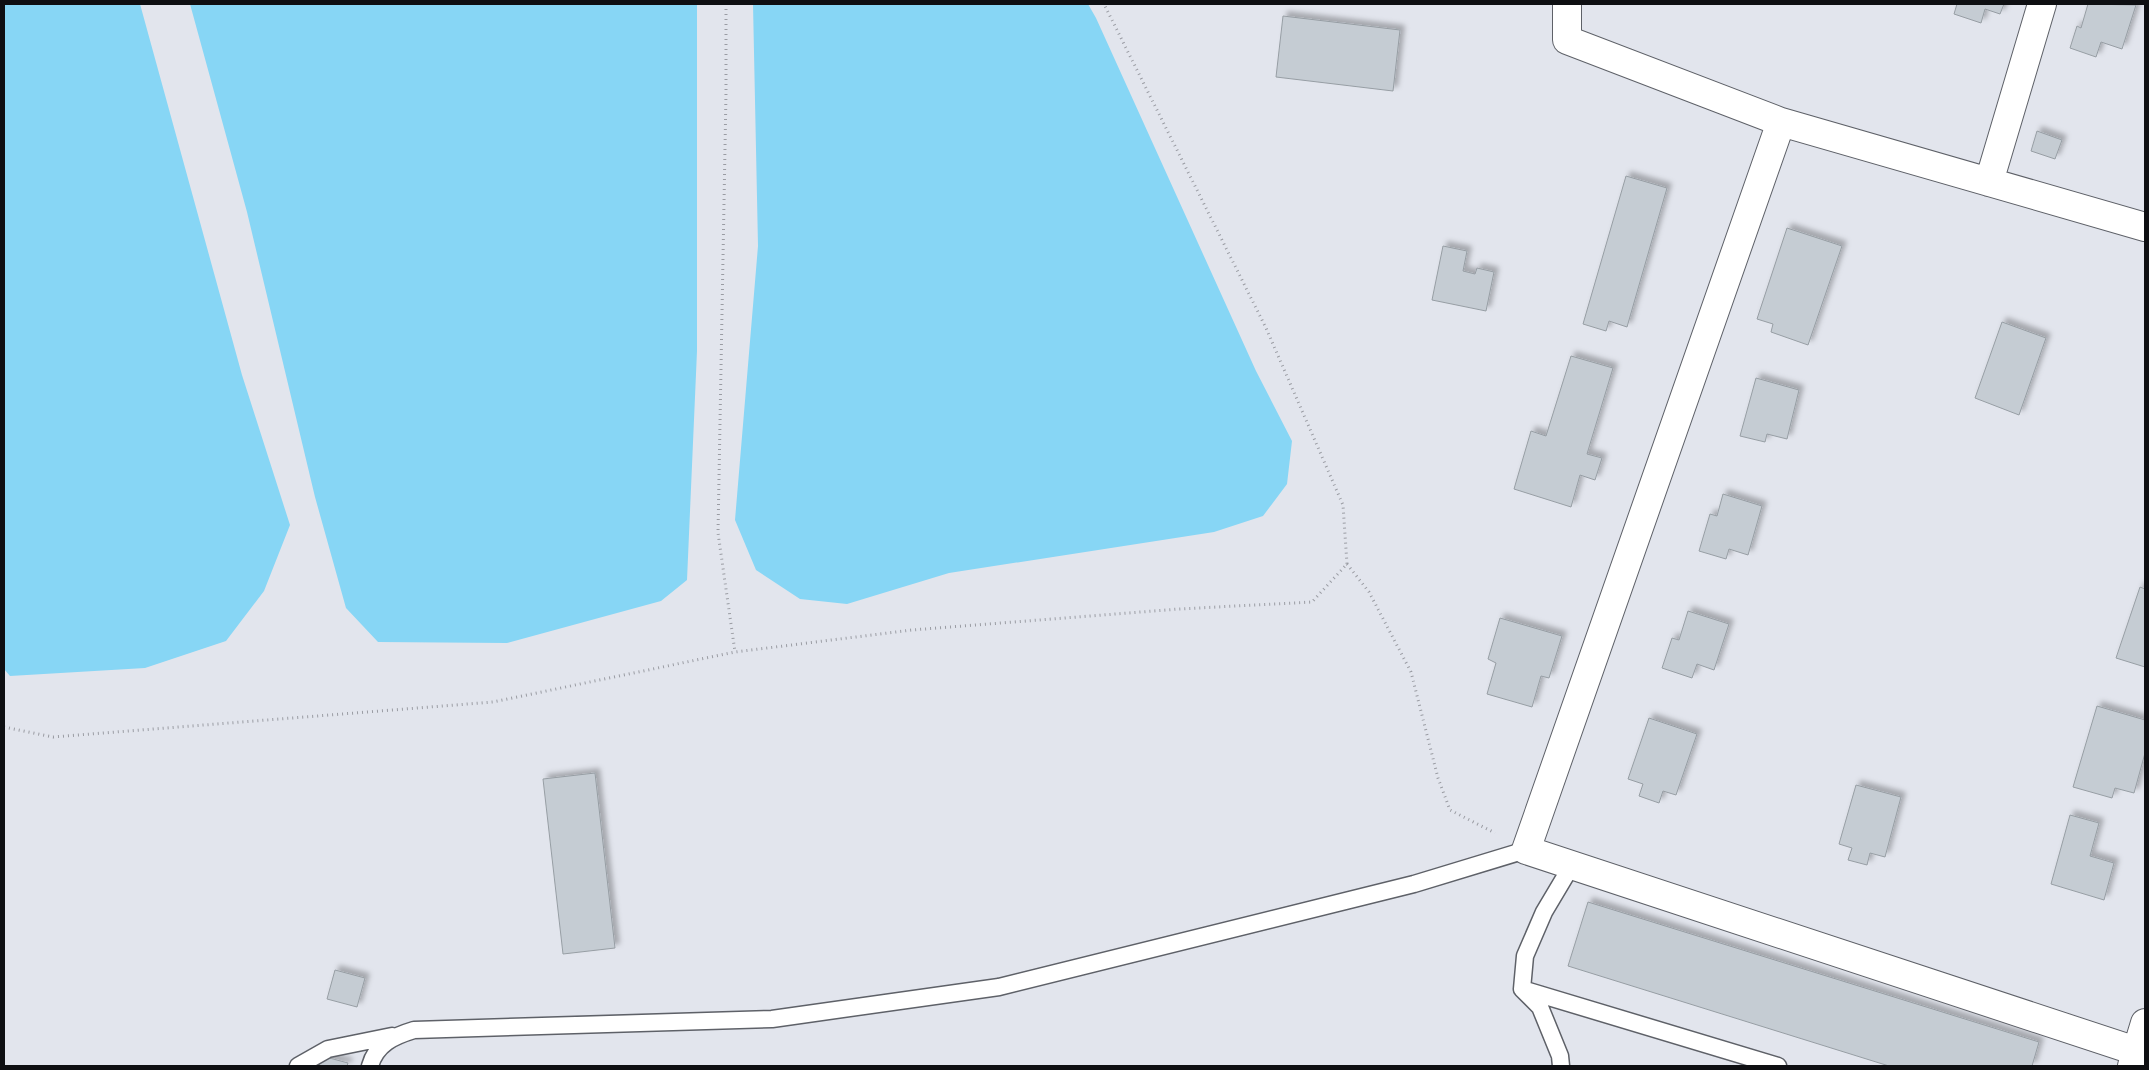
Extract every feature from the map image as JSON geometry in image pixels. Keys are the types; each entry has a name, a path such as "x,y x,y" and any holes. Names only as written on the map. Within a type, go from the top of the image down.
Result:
{"street":[{"path":"1567,4 1567,40 1781,122 2145,227"},
{"path":"1989,182 2042,4"},
{"path":"1781,122 1526,850 2138,1057 2145,1023"}],"lane":[{"path":"298,1066 328,1049 414,1030 772,1019 1000,987 1414,884 1526,850"},
{"path":"1522,989 1525,956 1544,912 1572,864"},
{"path":"1522,989 1540,1007 1560,1056 1561,1066"},
{"path":"1522,989 1778,1066"},
{"path":"370,1066 379,1049 392,1036"}],"path":[{"path":"726,4 726,113 718,533 735,652"},
{"path":"1104,4 1266,328 1343,505 1347,564 1370,592 1411,672 1438,778 1450,810 1526,850"},
{"path":"4,727 52,737 493,702 735,652 912,630 1179,609 1312,602 1347,564"}],"water":[{"path":"4,4 140,4 242,375 290,525 264,591 226,641 145,668 10,676 4,669"},
{"path":"190,4 697,4 697,351 687,580 661,601 507,643 378,642 346,608 315,497 247,212"},
{"path":"753,4 1088,4 1256,371 1292,441 1287,484 1263,516 1214,532 949,573 847,604 800,599 756,570 735,520 758,246"}],"building":[{"path":"1957,4 2004,4 2000,14 1985,9 1981,23 1954,14"},
{"path":"2088,4 2136,5 2122,49 2101,42 2096,57 2070,48 2077,26 2081,28"},
{"path":"1283,16 1400,30 1393,91 1276,77"},
{"path":"2037,131 2062,140 2055,159 2031,151"},
{"path":"1626,176 1667,188 1627,327 1609,321 1606,331 1583,324"},
{"path":"1787,228 1842,246 1808,345 1771,332 1773,324 1757,319"},
{"path":"1443,246 1467,251 1463,271 1475,274 1477,268 1494,272 1486,311 1432,300"},
{"path":"2002,322 2046,338 2019,415 1975,398"},
{"path":"1571,356 1613,368 1587,454 1602,458 1595,480 1580,475 1571,507 1514,489 1531,431 1546,436"},
{"path":"1756,378 1799,390 1787,439 1767,434 1765,442 1740,436"},
{"path":"1723,494 1762,506 1748,555 1729,549 1726,559 1699,551 1710,514 1717,516"},
{"path":"2140,587 2145,589 2145,667 2116,658"},
{"path":"1688,611 1729,624 1714,670 1697,664 1692,678 1662,668 1672,638 1679,640"},
{"path":"1500,618 1562,636 1549,678 1541,676 1532,707 1487,694 1496,663 1488,659"},
{"path":"2097,706 2145,720 2145,753 2134,793 2115,788 2112,798 2073,787"},
{"path":"1649,718 1697,734 1676,795 1663,791 1659,803 1639,796 1643,784 1628,779"},
{"path":"595,773 615,948 563,954 543,779"},
{"path":"1856,785 1901,797 1885,857 1870,853 1867,865 1848,860 1852,848 1839,844"},
{"path":"2070,815 2099,823 2090,856 2114,863 2104,900 2051,884"},
{"path":"1588,902 2039,1042 2032,1066 1889,1066 1568,966"},
{"path":"335,970 365,978 357,1007 327,999"},
{"path":"322,1056 348,1063 347,1066 319,1066"}]}
